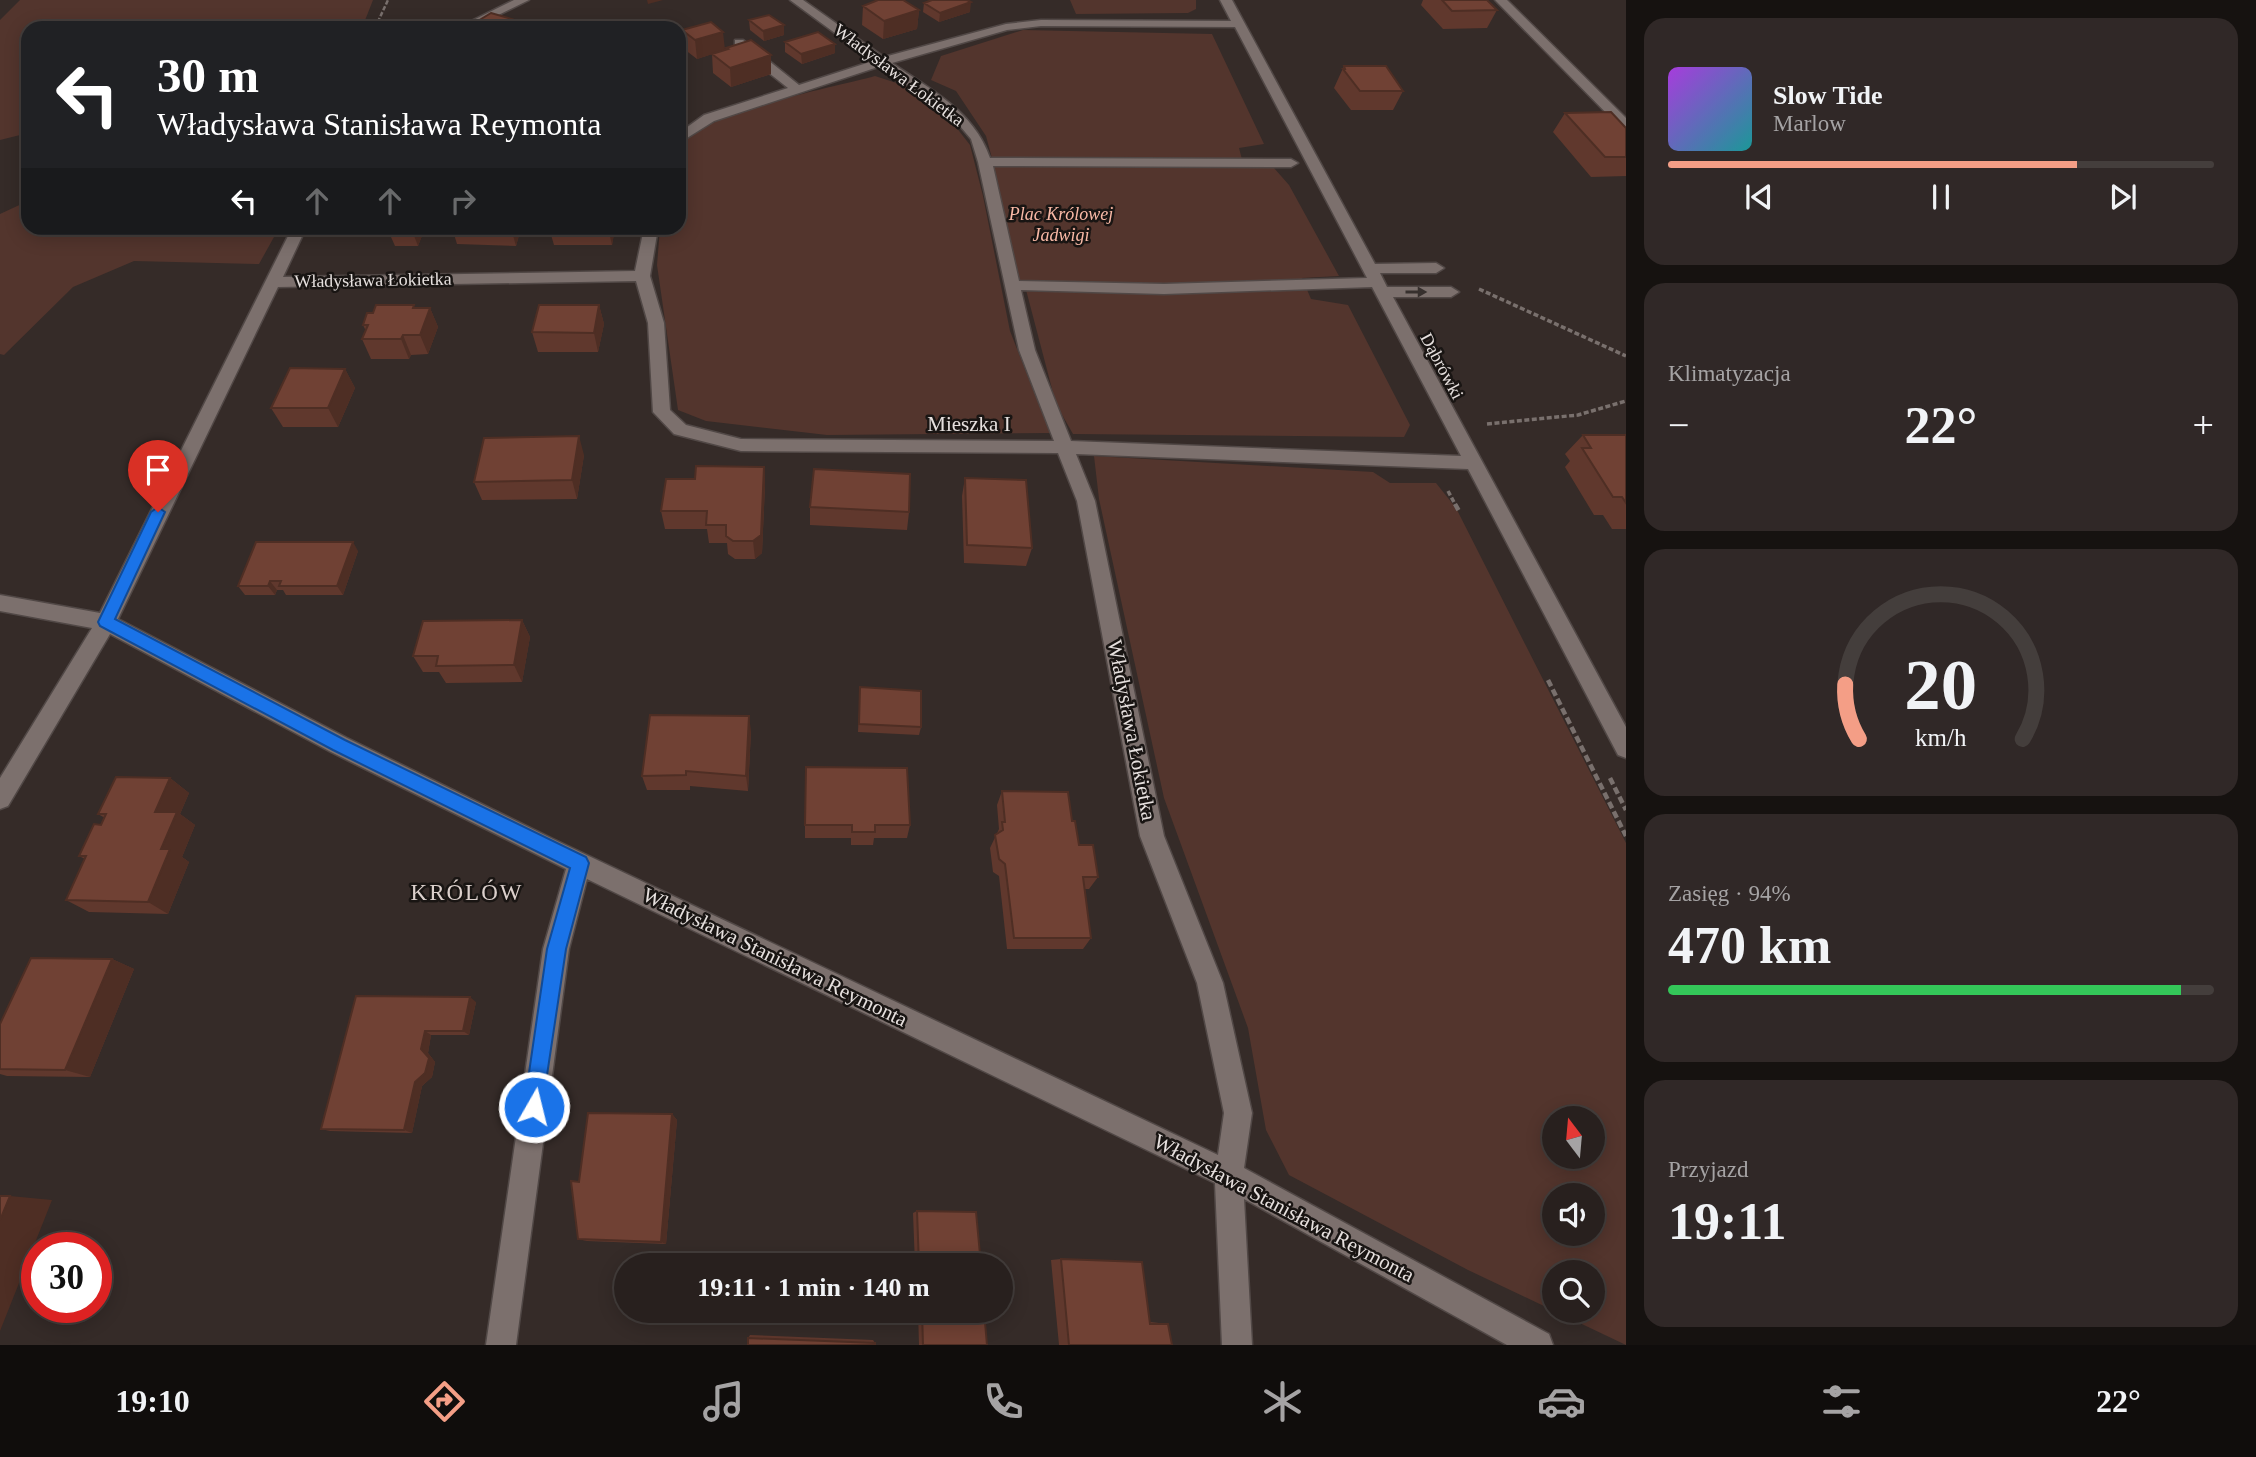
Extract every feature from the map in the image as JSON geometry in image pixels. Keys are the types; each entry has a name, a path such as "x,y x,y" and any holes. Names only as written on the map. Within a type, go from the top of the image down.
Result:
{"street":[{"path":"478,21 523,0"},
{"name":"Władysława Łokietka","path":"796,0 959,116 977,138 985,162 1027,350 1086,501 1152,836 1213,996 1238,1114 1229,1175 1237,1345"},
{"name":"Dąbrówki","path":"1226,0 1626,748"},
{"path":"1501,0 1626,125"},
{"path":"686,134 709,118 884,61 996,29 1029,24 1239,24"},
{"path":"739,43 797,89"},
{"path":"985,162 1291,163"},
{"path":"0,799 106,622 296,235"},
{"name":"Mieszka I","path":"650,235 642,276 656,323 662,412 680,430 741,445 1065,447 1389,457 1472,463"},
{"path":"1012,285 1164,289 1375,281 1436,268"},
{"name":"Władysława Łokietka","path":"272,282 642,276"},
{"path":"1375,281 1451,292"},
{"name":"Władysława Stanisława Reymonta","path":"0,603 106,622 339,745 1229,1175 1538,1345"},
{"path":"501,1345 556,949 580,863"}],"path":[{"path":"378,21 388,0"},
{"path":"1474,286 1626,356"},
{"path":"1451,424 1486,424 1578,415 1626,401"},
{"path":"1444,486 1461,514"},
{"path":"1544,672 1626,836"}],"green space":[{"path":"20,0 373,0 365,21 21,21 21,135 0,140 0,20"},
{"path":"1070,0 1196,0 1196,9 1188,13 1076,14"},
{"name":"Plac Królowej Jadwigi","path":"1023,30 1212,34 1264,144 1239,148 1244,167 1274,168 1289,185 1339,276 1302,278 1311,299 1348,305 1410,425 1404,437 1073,434 1056,404 1025,286 1011,285 985,162 993,162 986,136 956,91 931,80 941,56"},
{"path":"875,76 918,90 949,118 970,145 1010,331 1050,433 827,435 706,421 678,410 657,265 659,235 686,235 686,142 713,123 739,112"},
{"path":"21,204 21,235 275,235 259,264 134,261 73,287 4,355 0,354 0,214"},
{"path":"1094,456 1373,472 1390,483 1436,483 1456,508 1626,843 1626,1345 1579,1323 1605,1323 1605,1260 1542,1260 1542,1305 1468,1270 1289,1175 1266,1130 1248,1028 1164,798 1099,499"}],"building":[{"path":"878,0 903,0 919,10 884,21 863,6"},
{"path":"932,0 971,2 940,13 924,3"},
{"path":"1442,0 1487,0 1497,10 1452,11"},
{"path":"491,13 515,20 514,21 478,21"},
{"path":"769,15 784,25 763,31 749,20"},
{"path":"711,22 723,32 695,40 686,33 686,29"},
{"path":"818,32 835,44 801,54 785,42"},
{"path":"751,40 771,55 730,68 712,54 728,49 726,48"},
{"path":"1344,66 1386,66 1403,91 1360,91 1343,69"},
{"path":"1611,112 1626,128 1626,157 1605,157 1565,113"},
{"path":"376,305 414,305 413,308 430,308 420,335 403,335 401,339 362,339 368,325 363,325 367,313 373,313"},
{"path":"539,305 599,305 594,333 532,332"},
{"path":"290,368 345,369 328,408 271,408"},
{"path":"1583,435 1626,435 1626,503 1622,497 1613,497 1582,448 1591,448"},
{"path":"579,436 572,480 474,482 484,438"},
{"path":"696,466 764,467 761,535 753,541 733,541 726,536 726,525 706,525 707,511 661,511 666,479 695,479"},
{"path":"814,469 910,474 909,512 810,507"},
{"path":"965,478 1026,480 1032,548 967,545"},
{"path":"256,542 353,542 337,586 279,586 281,581 270,581 268,586 238,586"},
{"path":"522,620 514,665 436,666 438,656 413,656 423,621"},
{"path":"860,687 921,691 921,727 859,724"},
{"path":"650,715 749,716 746,776 686,771 686,775 642,776"},
{"path":"806,767 907,768 910,825 875,825 875,832 852,832 852,825 805,825"},
{"path":"116,777 170,778 155,812 177,812 161,849 170,849 148,902 66,900 86,856 79,856 94,824 101,825 106,814 98,814"},
{"path":"1002,791 1068,792 1079,845 1093,845 1098,877 1083,877 1091,938 1014,938 1005,864 999,859 995,835 1003,830 1002,822 1005,822"},
{"path":"31,958 112,959 65,1070 0,1069 0,1024"},
{"path":"356,996 470,997 463,1031 425,1031 421,1049 429,1058 425,1073 415,1082 404,1130 321,1129"},
{"path":"588,1113 672,1114 661,1242 578,1239 571,1181 579,1182"},
{"path":"0,1196 10,1196 0,1220"},
{"path":"917,1211 976,1212 980,1253 919,1253"},
{"path":"1061,1259 1142,1262 1150,1324 1168,1324 1172,1345 1069,1345"},
{"path":"922,1323 985,1323 987,1345 923,1345"},
{"path":"748,1338 875,1343 875,1345 748,1345"}],"district":[{"name":"KRÓLÓW","path":"467,892"}],"route":[{"path":"158,512 106,622 339,745 580,863 556,949 534,1107"}]}
